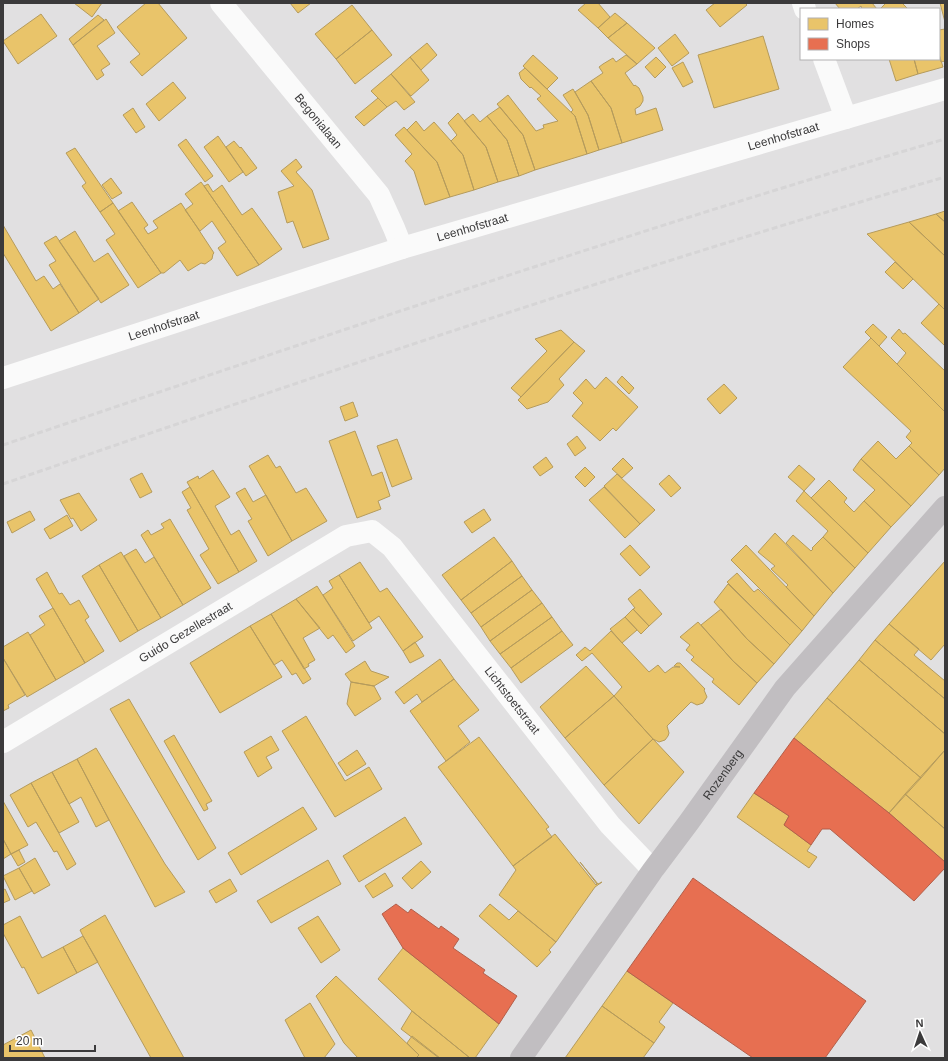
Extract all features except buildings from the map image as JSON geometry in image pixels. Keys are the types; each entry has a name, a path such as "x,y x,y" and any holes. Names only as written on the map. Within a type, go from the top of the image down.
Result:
{"main road":[{"name":"Rozenberg","path":"521,1058 652,870 689,822 785,688 945,507"}],"street":[{"name":"Begonialaan","path":"221,3 379,195 402,248"},
{"path":"824,60 846,118"},
{"name":"Leenhofstraat","path":"3,378 402,248 945,89"},
{"name":"Lichtstoetstraat","path":"372,531 392,547 610,825 652,870"},
{"name":"Guido Gezellestraat","path":"3,742 346,536 372,531"}],"railway":[{"path":"3,445 472,287 708,211 945,139"},
{"path":"3,484 472,324 826,212 945,177"}]}
